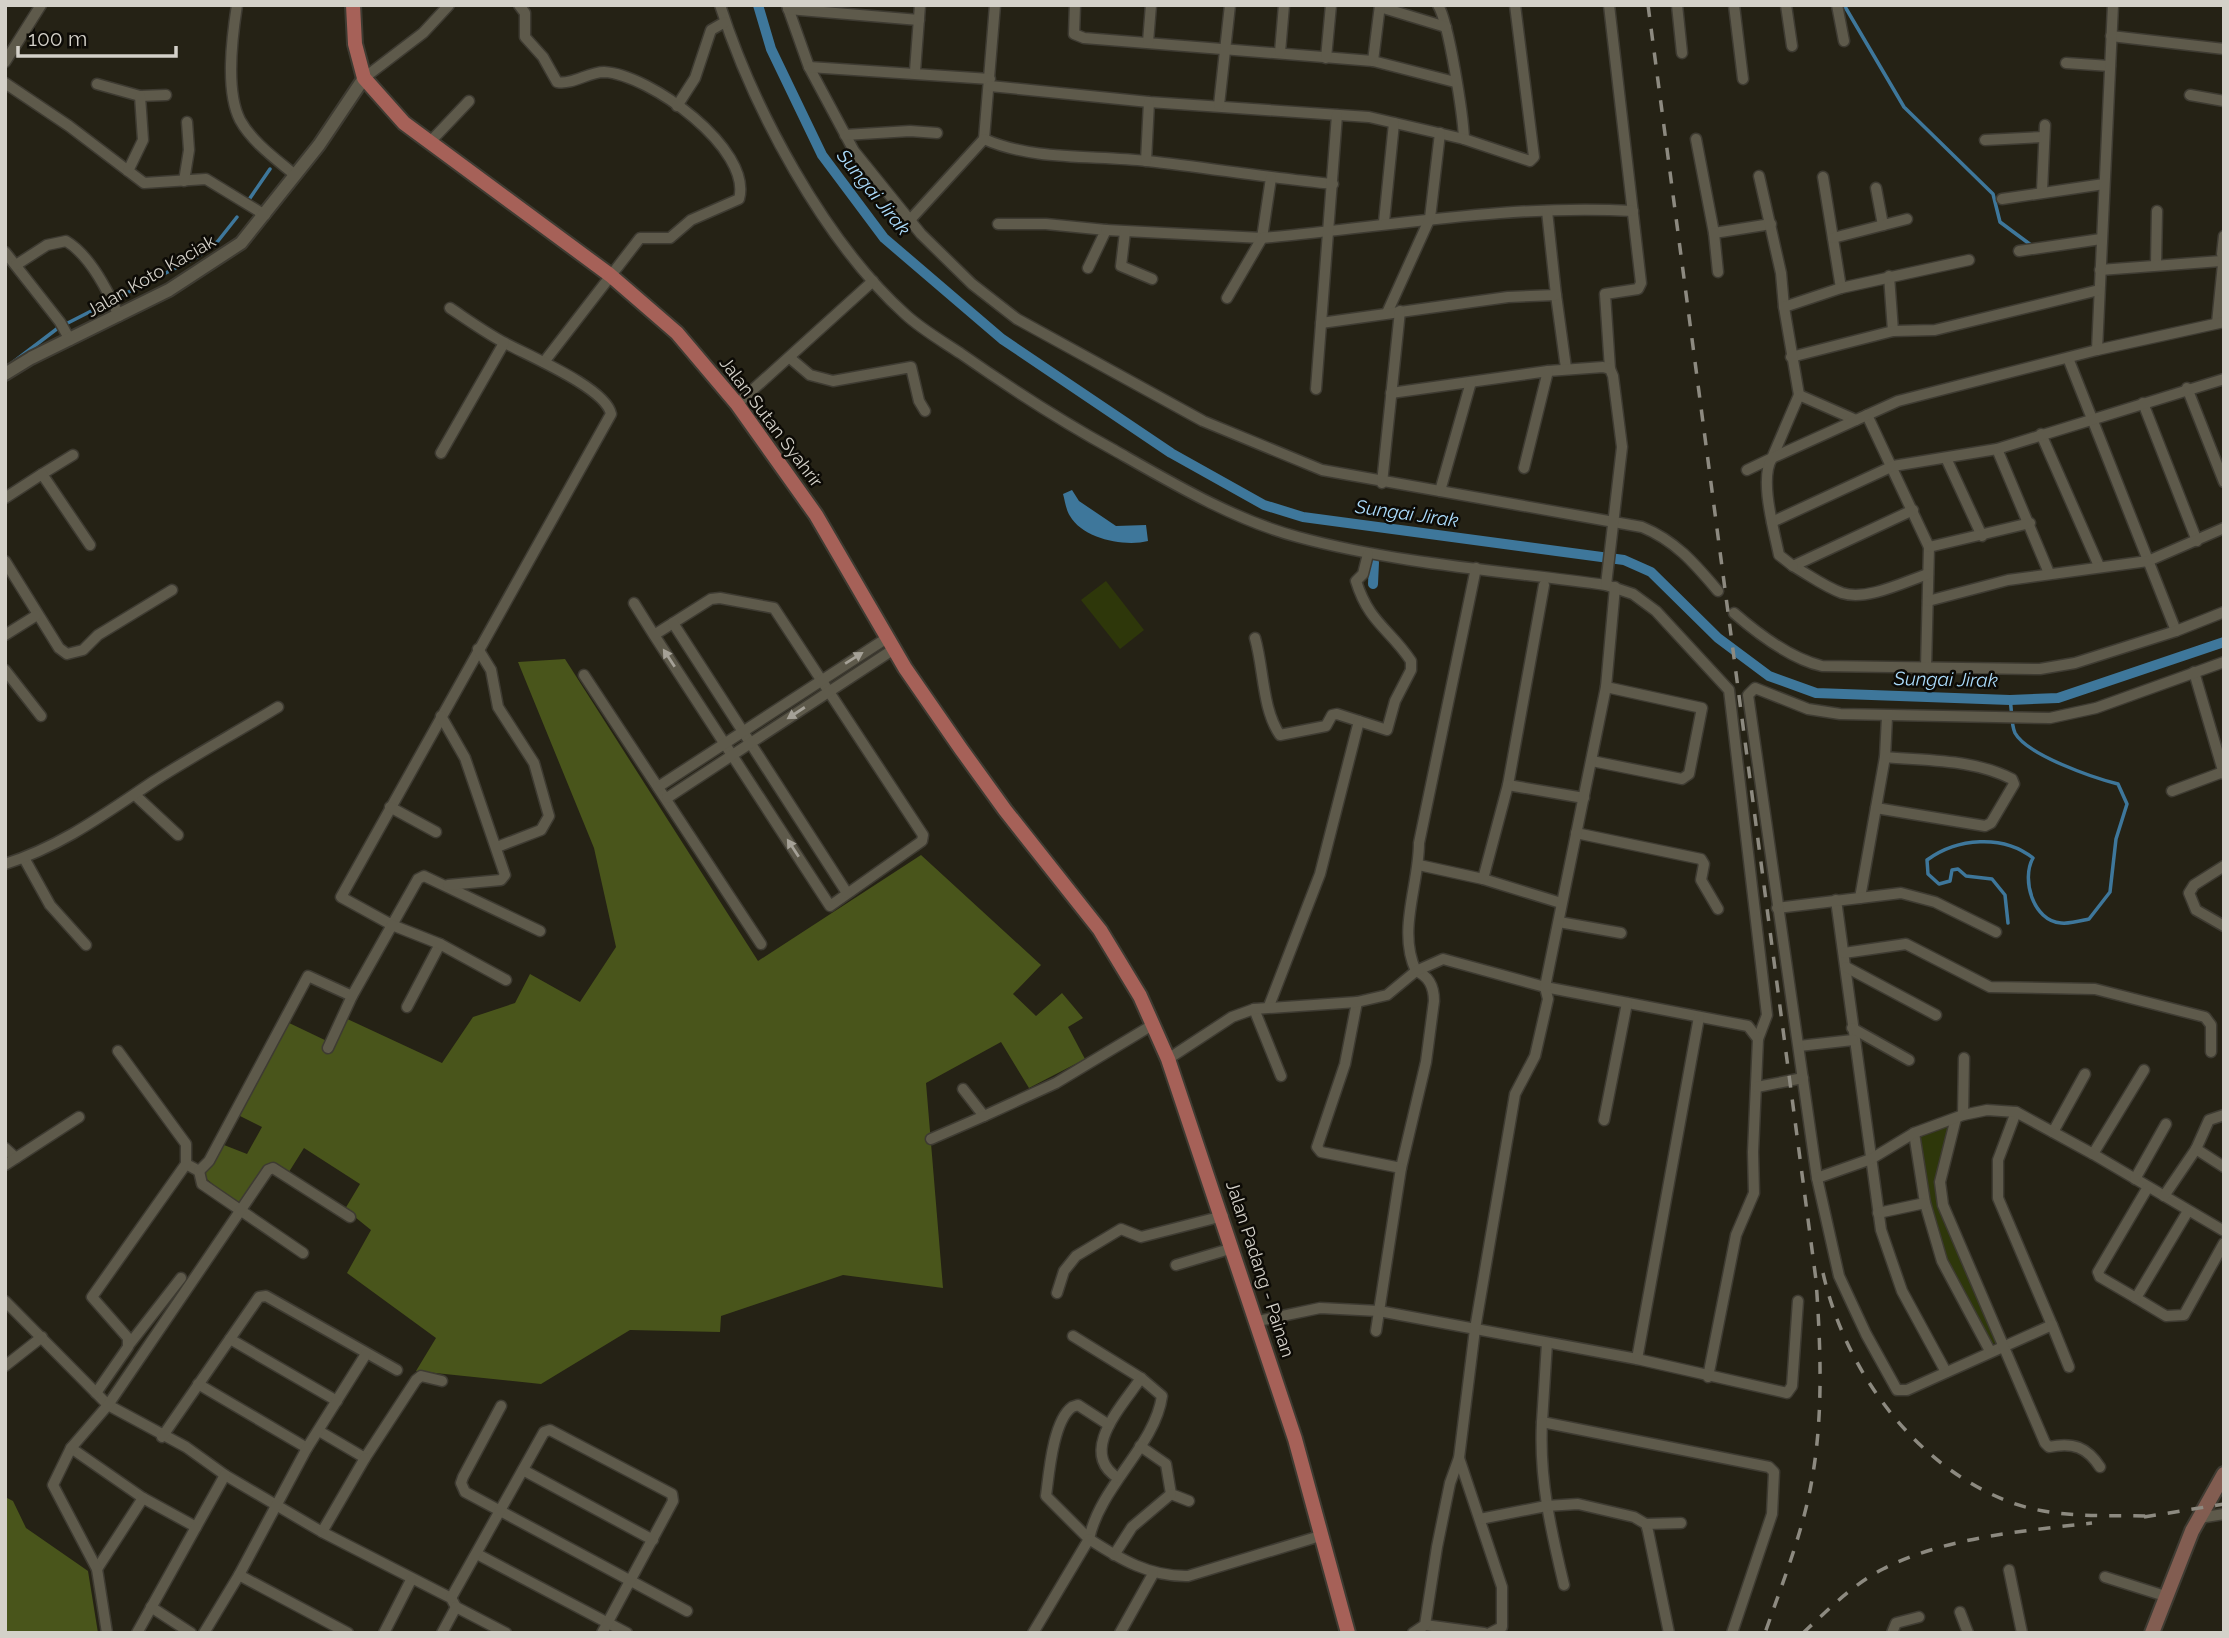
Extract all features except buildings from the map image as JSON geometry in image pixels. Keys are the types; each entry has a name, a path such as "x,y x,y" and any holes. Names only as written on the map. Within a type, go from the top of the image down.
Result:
{"main road":[{"name":"Jalan Sutan Syahrir","path":"353,5 355,44 364,78 404,123 610,275 677,333 737,404 816,515 890,644 991,792 1100,930"},
{"name":"Jalan Padang - Painan","path":"1100,930 1154,1024 1168,1059 1223,1216 1295,1438 1348,1633"},
{"path":"2152,1633 2199,1518 2218,1495 2224,1474"}],"street":[{"path":"6,63 41,5"},
{"path":"237,5 231,44 237,111 248,131 295,175"},
{"path":"364,78 405,47 449,5"},
{"path":"519,5 525,13 525,37 543,57 557,82 606,72 639,83 677,106 701,123 733,160 740,198 691,220 670,238 640,238 544,362"},
{"path":"720,5 764,116 835,233 873,281 906,315 1003,383 1142,466 1248,519 1296,537 1369,554 1609,583 1633,594 1657,611 1729,690 1767,1016 1758,1039 1754,1193 1736,1235 1708,1377"},
{"path":"915,72 920,5"},
{"path":"909,221 984,139 995,5"},
{"path":"1075,5 1073,30 1078,36 1373,61 1455,82"},
{"path":"1148,42 1151,5"},
{"path":"1219,105 1230,5"},
{"path":"1280,52 1284,5"},
{"path":"1326,58 1331,5"},
{"path":"1438,5 1446,27 1462,106 1464,139"},
{"path":"809,67 915,72 1149,102 1370,117 1464,139 1527,160 1534,157 1515,5"},
{"path":"1425,1625 1450,1483 1459,1458 1475,1329 1515,1094 1535,1056 1548,999 1545,987 1606,687 1609,583 1622,441 1617,393 1610,369 1605,295 1640,287 1609,5"},
{"path":"1677,5 1682,53"},
{"path":"1734,5 1743,79"},
{"path":"1786,5 1792,46"},
{"path":"1837,5 1844,41"},
{"path":"2097,350 2113,5"},
{"path":"1373,61 1380,6 1446,27"},
{"path":"919,20 864,10 787,7 809,67 845,135 909,221 972,284 1017,318 1070,350 1235,435 1322,470 1613,525 1642,527 1661,535 1687,554 1718,591"},
{"path":"677,106 695,78 711,30 725,22"},
{"path":"2111,36 2224,49"},
{"path":"2066,63 2110,66"},
{"name":"Jalan Koto Kaciak","path":"5,374 65,331 118,314 224,256 241,243 262,213 319,145 364,78"},
{"path":"5,83 144,183 206,179 262,213"},
{"path":"97,84 140,96 166,95"},
{"path":"2190,95 2224,101"},
{"path":"128,171 143,141 140,96"},
{"path":"430,142 469,101"},
{"path":"1146,161 1149,102"},
{"path":"1316,389 1338,115"},
{"path":"184,181 189,150 187,122"},
{"path":"1384,222 1394,123"},
{"path":"2042,191 2045,125"},
{"path":"845,135 911,131 937,133"},
{"path":"1387,313 1430,219 1440,134"},
{"path":"1985,140 2044,137"},
{"path":"984,139 999,146 1034,152 1146,161 1334,184"},
{"path":"1696,139 1714,233 1718,272"},
{"path":"1759,176 1785,294 1784,307 1799,395 1772,457 1767,476 1779,555 1833,589 1849,594 1870,592 1928,574"},
{"path":"1823,177 1841,288"},
{"path":"1227,298 1262,238 1271,178"},
{"path":"2002,199 2104,184"},
{"path":"1876,188 1883,225"},
{"path":"998,224 1046,224 1125,232 1262,238 1328,232 1384,222 1547,211 1633,211"},
{"path":"1547,211 1566,368"},
{"path":"2156,265 2157,211"},
{"path":"1833,238 1907,219"},
{"path":"1714,233 1771,224"},
{"path":"1088,268 1105,230"},
{"path":"1125,232 1121,266 1152,279"},
{"path":"1747,470 1898,401 2097,350 2220,323 2224,236"},
{"path":"2027,250 2101,239"},
{"path":"16,265 47,245 66,241 75,246 103,285 118,314"},
{"path":"5,252 65,331"},
{"path":"2100,270 2222,257"},
{"path":"1784,307 1841,288 1969,260"},
{"path":"1889,276 1893,331"},
{"path":"737,404 790,358 831,316 873,281"},
{"path":"1791,357 1893,331 1935,330 2099,290"},
{"path":"1321,323 1508,297 1556,295"},
{"path":"450,308 504,343 544,362 606,402 609,407 609,420 341,897 392,925 440,944 506,979"},
{"path":"1382,483 1400,311"},
{"path":"441,453 504,343"},
{"path":"790,358 810,375 833,380 911,367 919,401 925,411"},
{"path":"2068,358 2176,631"},
{"path":"1391,393 1566,368 1610,369"},
{"path":"1524,468 1548,372"},
{"path":"1772,522 1893,466 1997,449 2187,388 2224,379"},
{"path":"1440,491 1471,382"},
{"path":"2187,388 2224,482"},
{"path":"1799,395 1856,420"},
{"path":"2143,403 2197,541"},
{"path":"1867,415 1929,547 1926,668"},
{"path":"2041,434 2099,566"},
{"path":"1997,449 2049,573"},
{"path":"5,498 74,455"},
{"path":"1946,458 1982,536"},
{"path":"42,474 90,545"},
{"path":"1793,566 1913,510"},
{"path":"1929,547 2030,523"},
{"path":"1928,601 2049,573 2148,561 2224,528"},
{"path":"1255,638 1264,668 1268,711 1280,735 1326,726 1332,715 1337,714 1387,730 1395,701 1412,670 1411,661 1404,651 1375,622 1362,599 1356,581 1363,574 1369,554"},
{"path":"5,561 37,615 59,648 67,654 74,654 172,590"},
{"path":"1376,1331 1401,1168 1426,1062 1434,1001 1434,990 1425,975 1416,971 1410,957 1408,936 1419,865 1419,843 1476,568"},
{"path":"1483,879 1508,785 1544,585"},
{"path":"634,603 654,635 830,906 922,841 923,835 774,608 720,598 711,599 654,635"},
{"path":"1734,612 1747,624 1812,663 1845,668 2040,669 2075,663 2176,631 2224,612"},
{"path":"5,635 37,615"},
{"path":"673,623 847,893"},
{"path":"658,787 821,679 890,644"},
{"path":"667,798 829,692 890,644"},
{"path":"478,649 491,670 498,707 534,763 549,816 541,830 497,847"},
{"path":"2052,1325 1905,1391 1893,1387 1839,1276 1817,1178 1748,695 1755,688 1819,712 1887,717 2029,720 2096,708 2224,662"},
{"path":"5,670 41,716"},
{"path":"2172,791 2223,773 2194,672"},
{"path":"584,675 761,944"},
{"path":"1592,761 1682,779 1689,774 1692,761 1702,708 1606,687"},
{"path":"5,864 59,843 278,707"},
{"path":"441,716 466,758 505,875 501,880 447,885"},
{"path":"1860,898 1885,757 1887,717"},
{"path":"1269,1006 1320,874 1359,722"},
{"path":"1876,808 1956,819 1985,826 1991,823 2014,784 2012,779 1995,771 1960,764 1885,757"},
{"path":"1508,785 1584,798"},
{"path":"135,795 178,835"},
{"path":"390,807 436,832"},
{"path":"1576,833 1701,859 1704,864 1701,880 1718,909"},
{"path":"24,858 50,905 86,946"},
{"path":"1419,865 1483,879 1561,903"},
{"path":"2224,866 2194,885 2189,892 2196,910 2224,926"},
{"path":"328,1048 352,996 418,879 424,876 447,885 540,931"},
{"path":"1777,908 1901,893 1920,897 1996,932"},
{"path":"1836,900 1853,1040 1878,1213 1885,1244 1902,1291 1946,1372"},
{"path":"1559,922 1622,933"},
{"path":"407,1007 440,944"},
{"path":"1844,953 1906,944 1990,987 2095,989 2205,1017 2211,1026 2211,1052"},
{"path":"1168,1059 1232,1017 1254,1009 1357,1002 1387,995 1416,971 1443,959 1545,987 1740,1023 1752,1028 1758,1039"},
{"path":"1846,967 1936,1015"},
{"path":"199,1171 209,1161 222,1139 308,976 352,996"},
{"path":"1357,1002 1345,1063 1317,1147 1321,1152 1401,1168"},
{"path":"1604,1120 1627,1003"},
{"path":"1254,1009 1281,1076"},
{"path":"1637,1359 1699,1017"},
{"path":"931,1139 1056,1083 1154,1024"},
{"path":"1852,1028 1909,1060"},
{"path":"1799,1046 1853,1040"},
{"path":"118,1051 186,1144 186,1164 92,1297 125,1332 128,1347"},
{"path":"1964,1058 1960,1116 1940,1182 1943,1205 2045,1443 2049,1447 2066,1445 2085,1449 2100,1467"},
{"path":"2093,1154 2144,1070"},
{"path":"2053,1132 2085,1074"},
{"path":"1757,1087 1803,1078"},
{"path":"963,1089 984,1116"},
{"path":"1817,1178 1871,1159 1914,1133 1960,1116 1987,1110 2016,1112 2224,1231"},
{"path":"2016,1112 1998,1160 1998,1198 2068,1367"},
{"path":"2164,1196 2196,1149 2209,1120 2217,1115 2224,1115"},
{"path":"5,1165 79,1117"},
{"path":"2135,1179 2166,1124"},
{"path":"1914,1133 1925,1203 1942,1261 1990,1351"},
{"path":"5,1148 16,1158"},
{"path":"2196,1149 2224,1167"},
{"path":"186,1164 199,1171 202,1184 303,1254"},
{"path":"107,1633 97,1569 52,1485 71,1448 107,1405 268,1170 273,1168 350,1217"},
{"path":"2148,1187 2098,1272 2100,1277 2166,1316 2184,1315 2224,1242"},
{"path":"1878,1213 1925,1203"},
{"path":"2136,1298 2188,1211"},
{"path":"1057,1293 1068,1263 1116,1230 1141,1237 1223,1216"},
{"path":"1176,1265 1233,1248"},
{"path":"96,1393 181,1278"},
{"path":"162,1437 259,1297 266,1296 397,1370"},
{"path":"5,1301 107,1405 162,1437 186,1447 225,1475 322,1532 506,1633"},
{"path":"1258,1321 1320,1308 1379,1311 1637,1359 1708,1377 1790,1392 1798,1301"},
{"path":"1033,1633 1089,1539 1095,1513 1140,1446 1162,1396 1141,1378 1073,1336"},
{"path":"5,1366 42,1337"},
{"path":"230,1339 337,1401"},
{"path":"1547,1343 1541,1460 1546,1506 1564,1585"},
{"path":"204,1633 239,1575 307,1448 366,1354"},
{"path":"322,1532 365,1458 416,1380 421,1376 442,1381"},
{"path":"1118,1478 1107,1471 1101,1461 1100,1446 1109,1425 1141,1378"},
{"path":"198,1384 307,1448"},
{"path":"1109,1425 1079,1405 1072,1407 1062,1421 1051,1458 1046,1496 1089,1539 1114,1555 1153,1574 1188,1576 1320,1536"},
{"path":"501,1406 461,1483 465,1492 687,1611"},
{"path":"1542,1422 1772,1470 1776,1479 1772,1514 1732,1633"},
{"path":"442,1633 477,1555 544,1432 550,1430 667,1489 673,1501 602,1633"},
{"path":"318,1431 365,1458"},
{"path":"1140,1446 1166,1464 1171,1494"},
{"path":"71,1448 143,1498 196,1527"},
{"path":"1459,1458 1504,1603 1502,1628 1490,1633"},
{"path":"523,1470 653,1540"},
{"path":"137,1633 225,1475"},
{"path":"1171,1494 1189,1501"},
{"path":"1114,1555 1132,1527 1171,1494"},
{"path":"97,1569 143,1498"},
{"path":"1480,1519 1546,1506 1578,1504 1634,1517 1646,1524 1681,1523"},
{"path":"2199,1518 2224,1514"},
{"path":"1646,1524 1669,1633"},
{"path":"477,1555 627,1633"},
{"path":"2009,1570 2022,1633"},
{"path":"1125,1631 1153,1574"},
{"path":"239,1575 333,1629 348,1633"},
{"path":"2105,1577 2165,1596"},
{"path":"384,1633 411,1580"},
{"path":"151,1607 191,1633"},
{"path":"1960,1612 1968,1633"},
{"path":"1892,1633 1896,1623 1919,1618"},
{"path":"1413,1633 1425,1625 1485,1633"}],"green space":[{"path":"1106,581 1144,630 1120,649 1081,600"},
{"path":"565,659 758,961 921,855 1041,965 1013,994 1036,1016 1062,993 1083,1018 1068,1027 1085,1059 1029,1088 1001,1042 926,1083 943,1288 843,1275 721,1316 720,1332 630,1330 541,1384 416,1371 436,1338 347,1273 371,1230 345,1209 360,1184 304,1148 287,1175 268,1164 238,1205 203,1176 224,1145 247,1154 262,1127 238,1115 285,1021 331,1043 343,1017 442,1063 473,1017 515,1003 530,974 580,1002 616,947 594,848 518,662"},
{"path":"1952,1124 1939,1192 1997,1343 1991,1344 1942,1255 1928,1211 1918,1136"},
{"path":"5,1497 13,1501 26,1528 88,1571 98,1633 5,1633"}],"water":[{"path":"1072,490 1079,501 1116,526 1146,525 1148,541 1117,542 1094,536 1084,530 1076,524 1067,508 1063,494"}],"waterway":[{"name":"Sungai Jirak","path":"758,5 771,49 822,155 884,238 1002,339 1171,453 1264,505 1303,517 1624,560 1651,572 1718,638 1769,676 1816,693 2010,700 2058,698 2224,642"},
{"path":"1844,5 1904,107 1993,194 2000,222 2031,245"},
{"path":"248,201 270,169"},
{"path":"12,363 58,328 199,256 218,241 237,217"},
{"path":"1373,584 1374,562"},
{"path":"2008,923 2005,895 1992,879 1966,876 1958,869 1952,870 1950,881 1939,884 1928,874 1927,860 1966,843 1994,842 2008,845 2033,858 2028,877 2029,887 2032,898 2043,915 2061,923 2089,919 2110,892 2116,839 2127,804 2118,784 2062,764 2022,741 2014,730 2010,700"}],"railway":[{"path":"1648,5 1816,1280 1820,1388 1814,1468 1800,1530 1765,1633"},
{"path":"1823,1273 1833,1309 1848,1345 1867,1379 1914,1439 1943,1465 1975,1486 2027,1507 2062,1514 2152,1516"},
{"path":"2144,1517 2224,1504"},
{"path":"1803,1633 1861,1582 1907,1558 1985,1537 2092,1523"}]}
